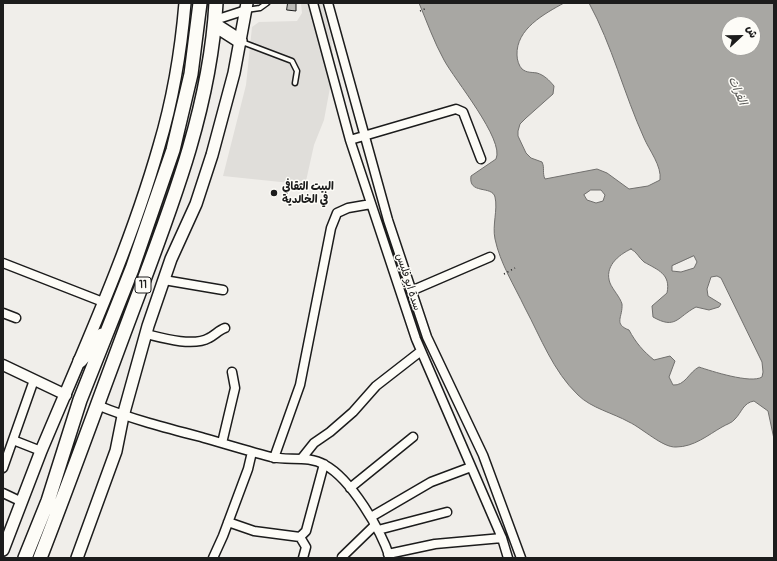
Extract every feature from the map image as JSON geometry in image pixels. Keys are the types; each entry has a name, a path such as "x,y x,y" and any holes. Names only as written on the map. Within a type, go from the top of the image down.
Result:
{"highway":[{"name":"11","path":"25,558 48,501 80,400 110,326 161,188 183,112 191,74 200,3"},
{"name":"11","path":"40,558 176,194 196,127 215,22 216,3"},
{"path":"215,22 240,41"},
{"path":"161,188 176,194"},
{"path":"80,361 110,326"}],"main road":[{"path":"4,545 41,451 80,361 134,222 160,145 177,69 186,3"},
{"path":"77,558 116,451 123,416 146,334 164,280 196,204 212,155 234,73 246,7"}],"street":[{"name":"سدة ابو فليس","path":"313,3 350,140 421,351 502,538 508,558"},
{"name":"سدة ابو فليس","path":"328,3 388,220 411,291 432,349 483,455 521,558"},
{"path":"215,22 246,7"},
{"path":"350,140 456,109 463,112 481,159"},
{"path":"274,458 300,385 331,228 337,213 348,208 371,204"},
{"path":"411,291 490,257"},
{"path":"3,263 103,302"},
{"path":"164,280 223,290"},
{"path":"3,313 16,318"},
{"path":"146,334 168,339 199,341 209,338 225,328"},
{"path":"302,458 314,443 330,432 353,412 376,386 421,351"},
{"path":"3,365 66,395"},
{"path":"222,443 235,388 232,372"},
{"path":"3,468 34,380"},
{"path":"97,405 123,416 274,458 302,458 324,464 334,470 350,488 376,527 389,556 435,544 502,538"},
{"path":"350,488 413,436"},
{"path":"13,440 41,451"},
{"path":"213,558 248,469 252,452"},
{"path":"300,537 306,531 324,464"},
{"path":"370,517 431,482 471,467"},
{"path":"3,493 22,502"},
{"path":"342,556 376,527 447,512"},
{"path":"228,522 254,531 300,537"},
{"path":"300,537 306,547 303,558"}],"lane":[{"path":"246,7 260,8 267,3"},
{"path":"240,41 292,61 298,71 295,83"}],"path":[{"path":"420,11 427,8"},
{"path":"504,274 515,268"}],"shaded area":[{"path":"301,3 322,3 331,37 334,66 324,120 314,145 306,181 300,184 223,176 246,85 252,27 259,22 297,21 302,13"}],"water":[{"name":"الفرات","path":"419,3 564,3 540,17 521,37 517,55 519,65 527,72 542,75 554,86 553,94 520,124 518,136 526,153 531,158 542,162 545,179 597,169 607,173 629,189 648,186 660,180 659,169 655,158 646,143 611,53 589,3 774,3 774,439 768,411 754,401 747,404 732,422 695,443 676,447 671,446 659,441 629,422 583,400 569,386 561,376 548,354 500,257 494,234 496,207 495,197 490,191 476,188 471,182 471,176 496,159 497,150 493,138 486,124 449,69 434,39","holes":["591,190 601,190 605,195 603,201 596,203 587,200 584,195","631,249 644,262 662,273 667,281 667,293 652,306 653,317 661,321 676,321 696,307 709,310 719,307 721,304 708,296 707,289 711,277 717,276 721,278 762,362 762,377 757,379 740,378 699,367 684,381 677,385 673,385 669,377 675,361 670,356 654,360 634,339 629,330 624,328 620,323 622,304 610,283 609,272 613,262","694,256 697,262 694,268 681,272 672,271 672,266"]}],"building":[{"path":"288,3 296,3 296,11 287,10"}],"place":[{"name":"البيت الثقافي في الخالدية","path":"274,193"}]}
